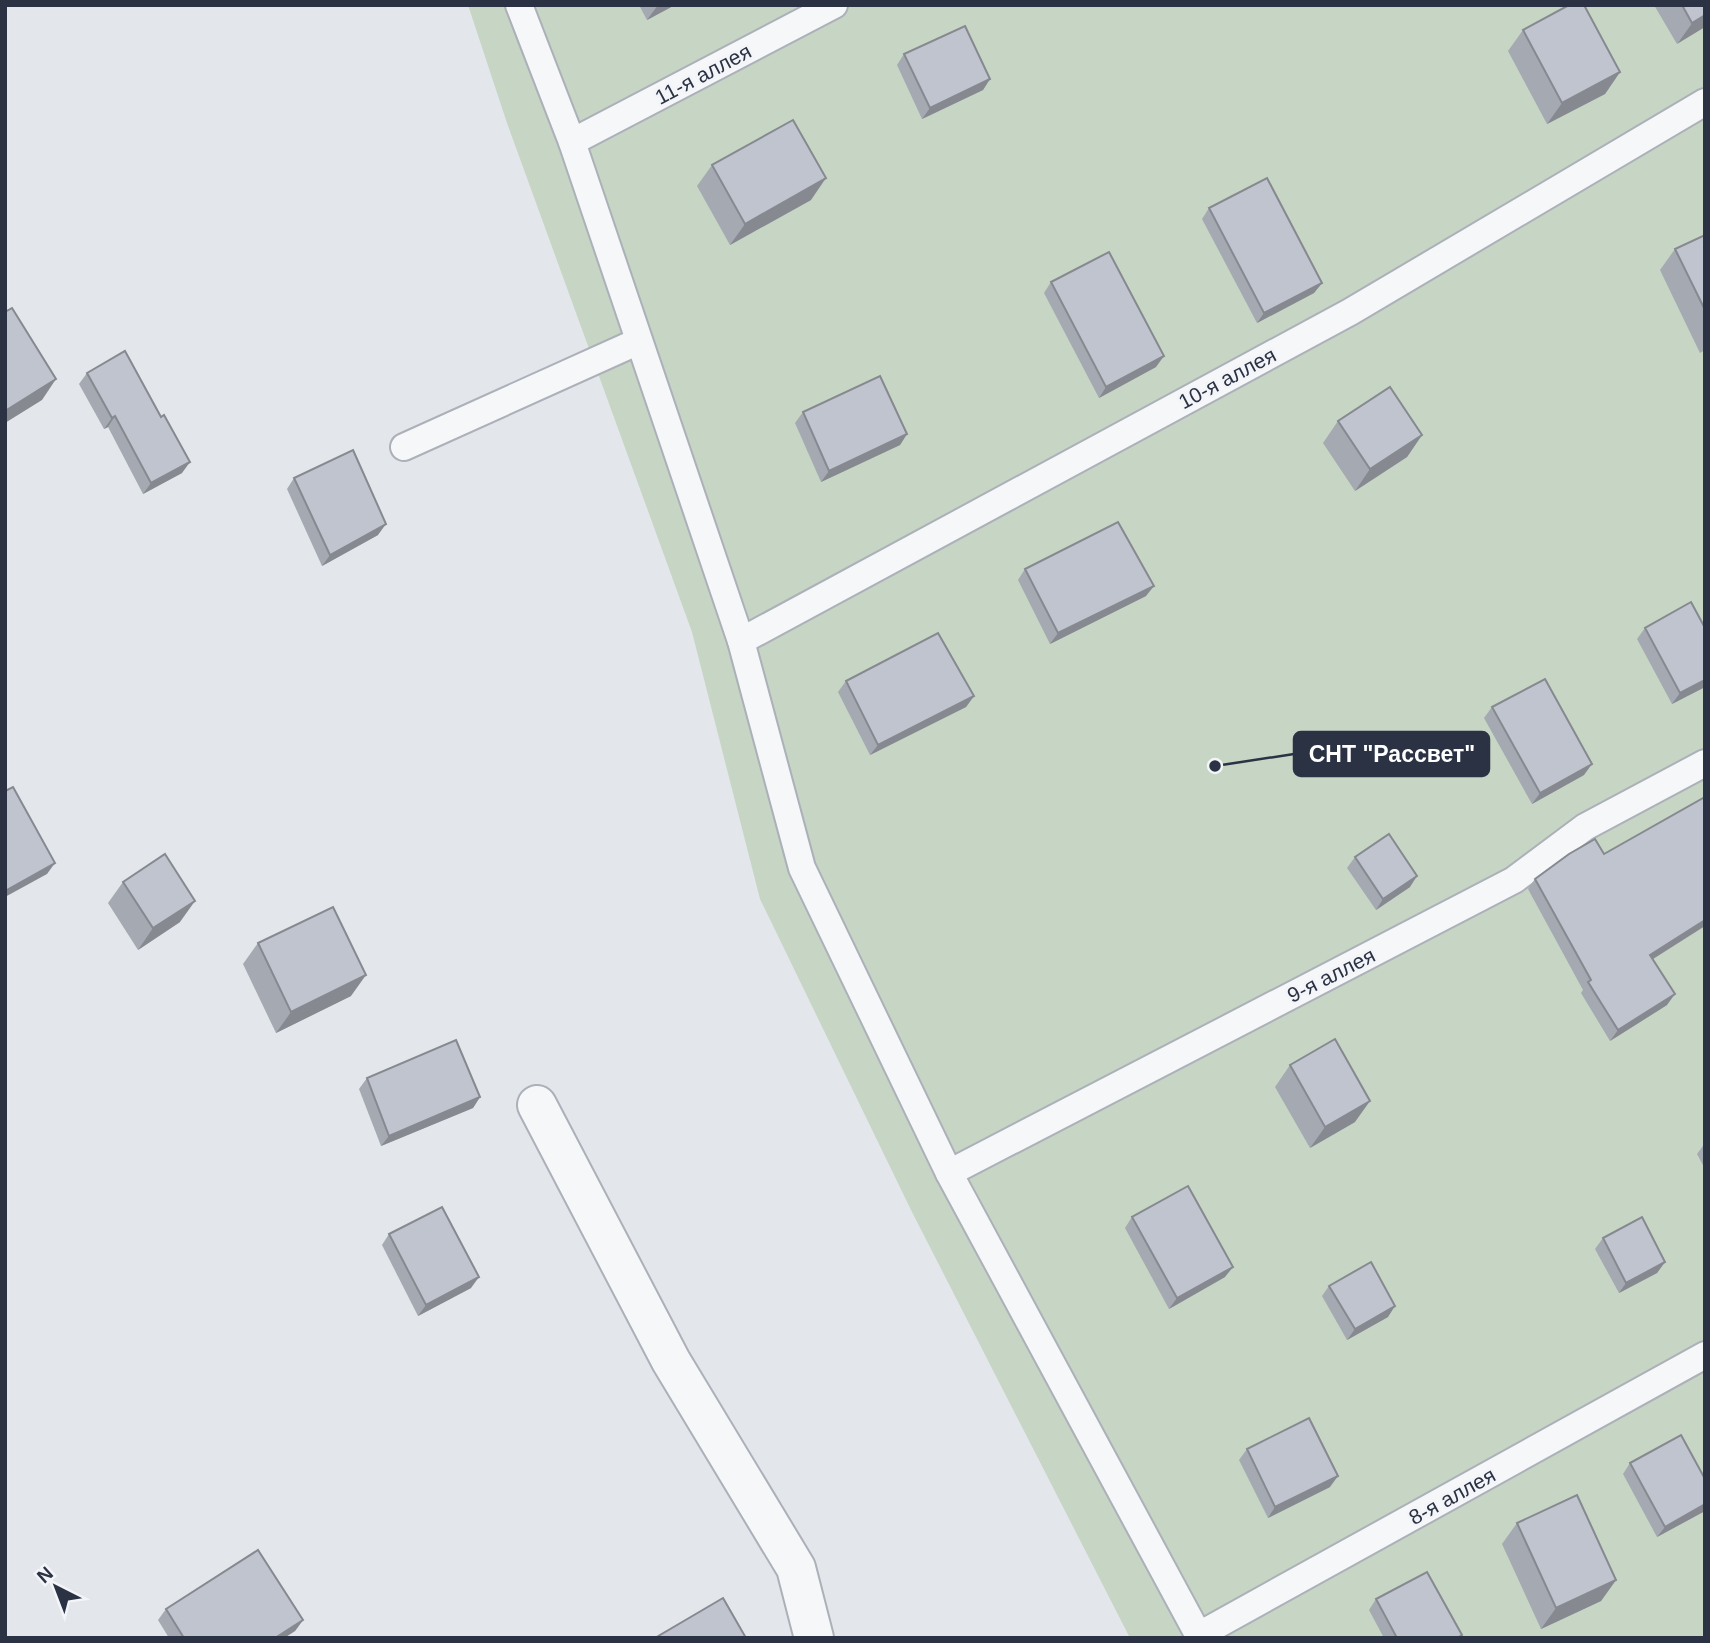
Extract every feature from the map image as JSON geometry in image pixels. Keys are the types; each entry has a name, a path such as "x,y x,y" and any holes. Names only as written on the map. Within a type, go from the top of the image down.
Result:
{"street":[{"path":"537,1105 671,1361 796,1568 814,1638"}],"lane":[{"path":"519,5 572,142 741,641 802,868 949,1173 1199,1637"},
{"name":"11-я аллея","path":"572,142 834,5"},
{"name":"10-я аллея","path":"741,641 1350,312 1705,102"},
{"path":"404,447 639,341"},
{"name":"9-я аллея","path":"949,1173 1514,880 1585,827 1705,763"},
{"name":"8-я аллея","path":"1199,1637 1705,1354"}],"green space":[{"path":"468,5 1705,5 1705,1638 1130,1638 912,1212 760,899 692,632 507,123"}],"building":[{"path":"1569,5 1584,5 1620,72 1562,103 1523,30"},
{"path":"1682,5 1705,5 1705,15 1692,23"},
{"path":"965,26 990,79 930,108 904,54"},
{"path":"793,120 826,178 745,224 712,165"},
{"path":"1267,178 1322,283 1264,313 1209,208"},
{"path":"1705,235 1705,310 1675,249"},
{"path":"1109,252 1164,356 1106,387 1051,282"},
{"path":"12,308 56,379 5,411 5,312"},
{"path":"125,351 161,417 164,415 190,462 151,483 115,416 112,418 87,373"},
{"path":"880,376 907,434 829,471 803,412"},
{"path":"1390,387 1422,435 1370,469 1338,421"},
{"path":"353,450 386,524 330,555 294,478"},
{"path":"1118,522 1154,586 1058,633 1025,569"},
{"path":"1691,602 1705,628 1705,680 1680,693 1645,628"},
{"path":"938,633 974,696 878,745 846,681"},
{"path":"1545,679 1592,764 1540,793 1492,707"},
{"path":"13,787 55,863 5,891 5,791"},
{"path":"1705,797 1705,920 1650,955 1675,994 1618,1030 1588,982 1591,980 1535,879 1595,839 1604,854"},
{"path":"1389,834 1417,876 1383,899 1355,857"},
{"path":"165,854 195,901 153,928 123,882"},
{"path":"333,907 366,975 291,1012 258,943"},
{"path":"1335,1039 1370,1101 1325,1127 1290,1065"},
{"path":"456,1040 480,1097 389,1136 367,1078"},
{"path":"1188,1186 1233,1267 1177,1298 1132,1217"},
{"path":"442,1207 479,1277 426,1305 389,1234"},
{"path":"1642,1217 1665,1262 1626,1283 1603,1238"},
{"path":"1371,1262 1395,1306 1355,1329 1329,1286"},
{"path":"1309,1418 1338,1476 1275,1507 1247,1449"},
{"path":"1681,1435 1705,1479 1705,1504 1665,1527 1630,1463"},
{"path":"1577,1495 1616,1580 1556,1608 1517,1523"},
{"path":"258,1550 303,1620 275,1638 184,1638 166,1609"},
{"path":"1427,1572 1462,1635 1457,1638 1397,1638 1376,1599"},
{"path":"723,1598 746,1638 655,1638"}],"place":[{"name":"СНТ \"Рассвет\"","path":"1215,766"}]}
